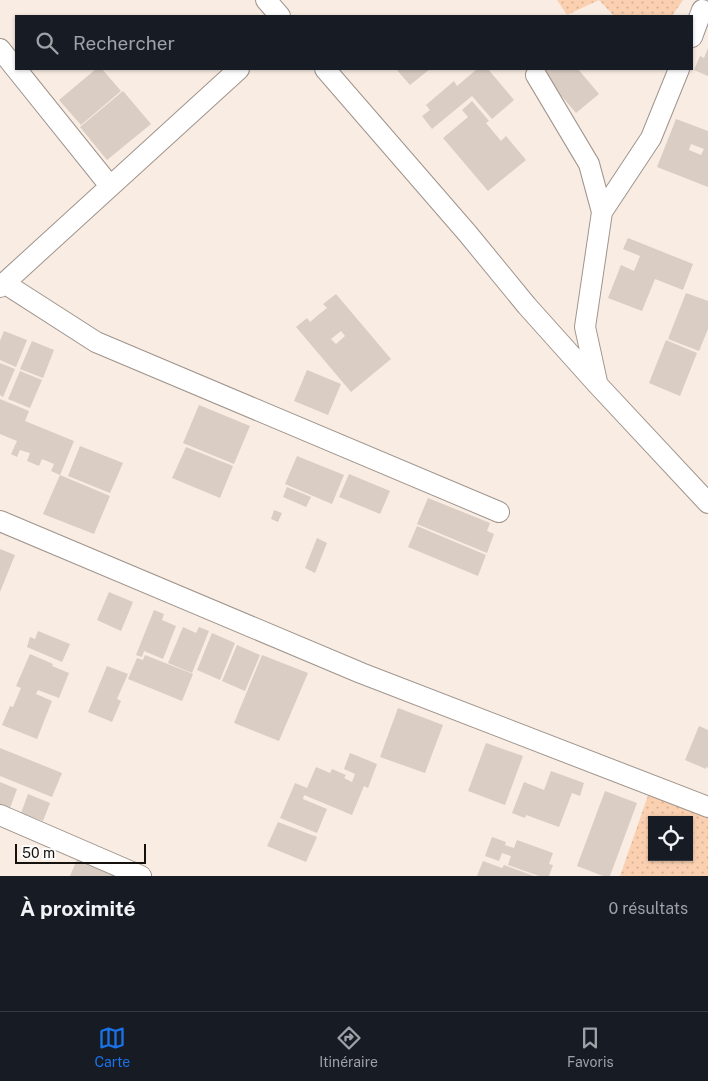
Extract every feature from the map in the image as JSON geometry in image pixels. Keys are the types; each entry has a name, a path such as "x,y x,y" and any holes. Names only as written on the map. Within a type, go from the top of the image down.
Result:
{"street":[{"path":"266,0 279,15"},
{"path":"693,34 702,10"},
{"path":"0,49 15,68"},
{"path":"17,70 110,186"},
{"path":"238,70 2,285 96,342 500,512"},
{"path":"326,70 468,234 527,306 708,503"},
{"path":"602,212 651,138 679,70"},
{"path":"536,75 589,164 602,212 585,327 597,384"},
{"path":"0,521 361,673 708,807"},
{"path":"0,814 141,876"}],"shaded area":[{"path":"557,0 599,0 567,15"},
{"path":"599,0 683,0 673,15 613,15"},
{"path":"651,787 708,810 708,876 620,876"}],"building":[{"path":"708,48 708,76 694,70 700,56 704,58"},
{"path":"95,70 103,70 121,91 81,125 59,100"},
{"path":"397,70 429,70 410,85"},
{"path":"476,70 489,70 514,100 492,119 472,96 432,129 422,116 430,110 426,105 454,81 457,86"},
{"path":"544,70 579,70 599,94 576,113 541,72"},
{"path":"123,91 151,124 107,160 80,127"},
{"path":"472,101 489,121 486,123 501,141 506,136 526,160 488,191 443,138 468,117 462,110"},
{"path":"676,119 708,131 708,187 657,167","holes":["691,144 704,149 701,155 689,150"]},
{"path":"628,238 693,264 683,290 655,279 642,311 608,298 621,265 634,271 640,256 623,249"},
{"path":"686,293 708,301 708,329 699,351 668,339"},
{"path":"336,294 391,359 351,392 296,327 307,318 310,322 327,308 323,304","holes":["341,331 345,336 336,344 331,339"]},
{"path":"4,331 27,340 16,367 0,360 0,341"},
{"path":"666,340 697,353 680,396 649,383"},
{"path":"32,341 54,350 43,378 20,369"},
{"path":"0,363 15,369 3,397 0,395"},
{"path":"307,370 341,384 328,415 294,401"},
{"path":"20,371 42,380 30,408 8,399"},
{"path":"0,399 29,411 25,421 74,441 60,475 51,471 54,464 42,459 39,466 27,461 30,453 20,450 17,457 11,454 17,441 0,434"},
{"path":"199,405 250,426 234,464 183,443"},
{"path":"80,446 123,463 110,493 68,476"},
{"path":"186,447 233,466 220,498 172,478"},
{"path":"297,456 344,475 332,504 285,484"},
{"path":"349,474 390,491 380,514 339,497"},
{"path":"60,475 110,496 94,534 43,514"},
{"path":"287,487 311,497 306,507 283,497"},
{"path":"428,498 490,523 487,531 494,534 487,553 417,524"},
{"path":"274,510 282,513 278,522 271,519"},
{"path":"417,526 486,555 478,576 408,547"},
{"path":"317,538 327,543 315,573 305,568"},
{"path":"0,549 15,555 0,592"},
{"path":"109,592 133,602 121,631 97,620"},
{"path":"154,610 164,614 162,620 176,626 163,659 144,651 142,657 136,655"},
{"path":"183,627 196,633 199,627 209,631 192,673 168,663"},
{"path":"38,631 70,644 62,662 27,647 30,637 35,639"},
{"path":"212,633 235,643 220,680 197,670"},
{"path":"237,645 260,655 245,691 222,681"},
{"path":"30,654 69,673 59,698 38,690 36,694 52,701 37,739 2,725 10,706 13,707 21,688 16,686"},
{"path":"145,655 193,674 182,701 128,679 137,658 143,660"},
{"path":"262,655 308,673 279,741 234,723"},
{"path":"107,666 128,674 117,699 121,701 112,722 88,712"},
{"path":"398,708 443,725 425,773 380,757"},
{"path":"699,726 708,730 708,768 706,767 706,769 685,760"},
{"path":"486,743 523,756 505,805 468,791"},
{"path":"0,748 62,773 52,797 0,776"},
{"path":"350,753 377,764 368,788 364,786 352,815 304,795 303,799 327,809 317,833 280,818 295,783 307,788 316,767 330,773 332,769 346,775 344,778 352,782 355,774 344,769"},
{"path":"551,771 584,783 580,796 572,793 559,827 526,815 525,818 512,813 524,782 544,790"},
{"path":"0,782 17,789 10,808 0,804"},
{"path":"605,791 637,803 610,876 603,876 577,866"},
{"path":"28,794 50,803 43,821 21,813"},
{"path":"278,822 317,837 306,862 267,846"},
{"path":"492,837 506,842 505,845 514,848 517,840 553,853 549,864 553,865 549,876 539,876 508,865 511,856 502,853 499,861 485,856"},
{"path":"78,857 125,876 70,876"},
{"path":"483,861 502,868 504,865 534,876 477,876"}]}
